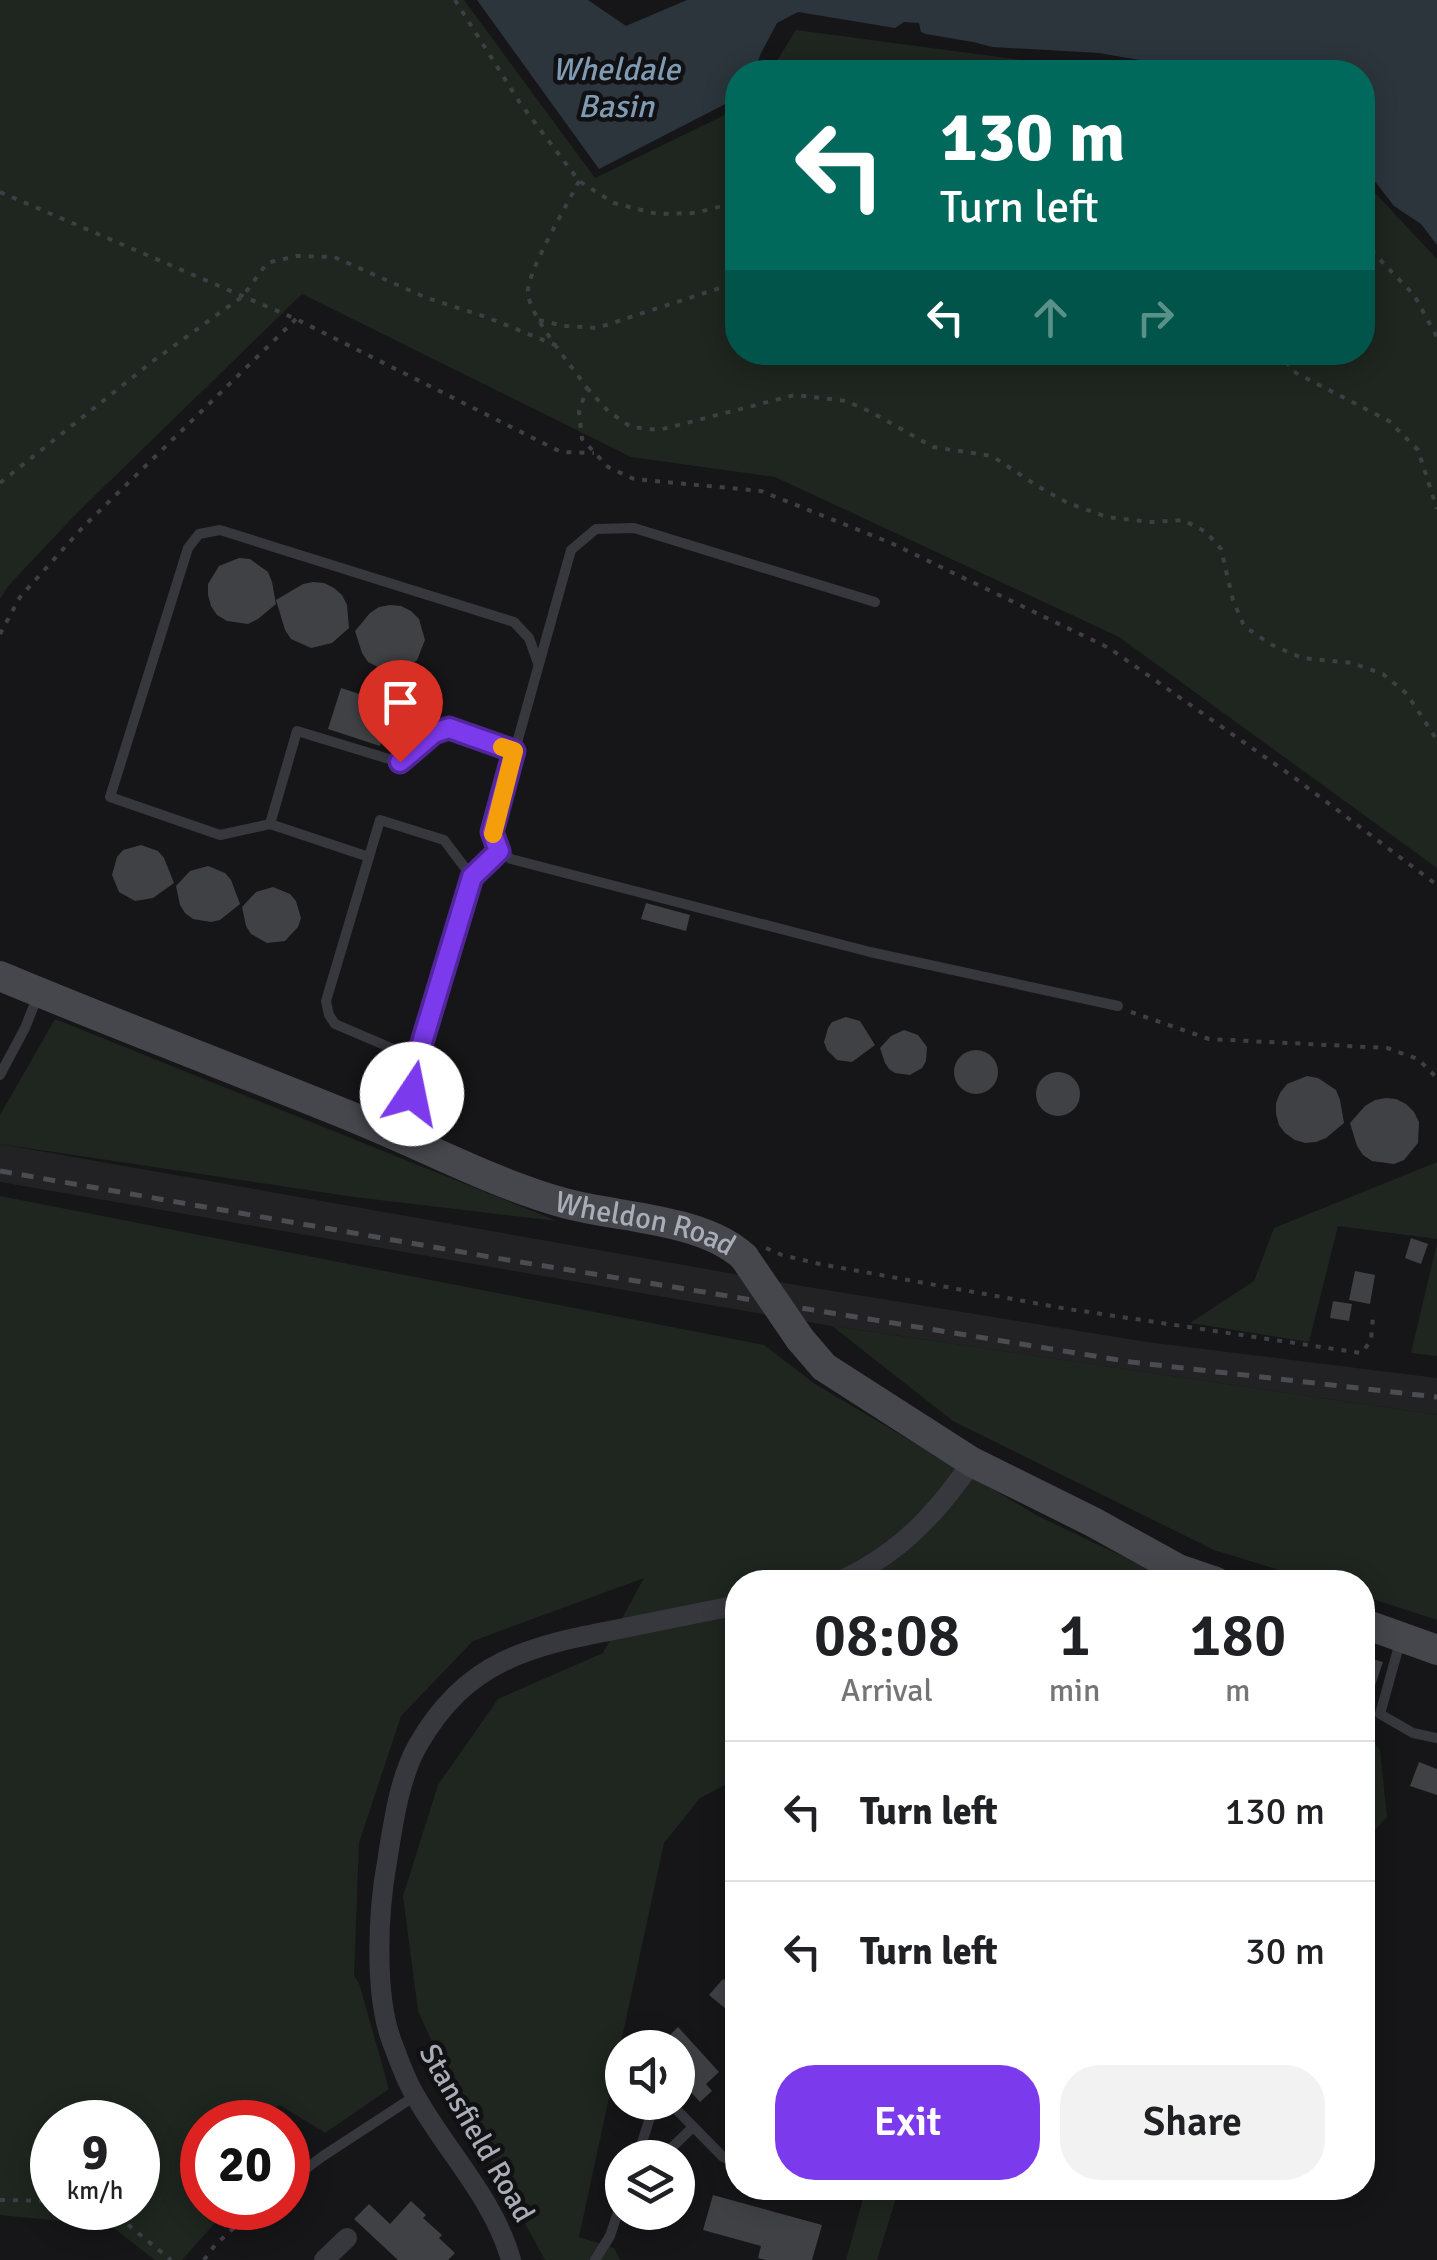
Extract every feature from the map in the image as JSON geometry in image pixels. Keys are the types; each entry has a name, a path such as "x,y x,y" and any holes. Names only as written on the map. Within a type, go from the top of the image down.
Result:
{"street":[{"name":"Wheldon Road","path":"0,976 534,1194 695,1230 752,1251 800,1338 824,1367 972,1462 1181,1570"},
{"path":"862,1570 922,1526 972,1462"},
{"name":"Stansfield Road","path":"511,2260 506,2240 481,2195 414,2096 390,2037 379,1973 383,1882 396,1805 417,1747 474,1678 512,1656 553,1642 725,1608"},
{"path":"1375,1627 1437,1650"},
{"path":"324,2260 347,2238"}],"lane":[{"path":"875,602 634,528 596,529 571,550 492,832 499,851 511,859 870,952 1118,1006"},
{"path":"369,856 270,824 220,835 110,797 188,548 200,534 220,530 514,622 529,638 538,663"},
{"path":"270,824 298,731 400,762 434,733 449,728 514,751"},
{"path":"417,1059 336,1024 326,1001 380,820 444,840 472,877"},
{"path":"394,1135 412,1094 417,1059 472,877 499,851"},
{"path":"0,1075 39,992"},
{"path":"1402,1636 1380,1714 1414,1733 1437,1738"},
{"path":"310,2162 414,2096"},
{"path":"686,2120 725,2158"},
{"path":"680,2140 693,2127"},
{"path":"595,2260 612,2230"}],"path":[{"path":"454,0 520,103 580,181 614,203 657,214 694,213 725,205"},
{"path":"580,181 533,269 526,292 539,320 587,388 631,428 659,430 795,395 846,401 932,447 992,456 1038,487 1094,512 1151,522 1183,520 1206,532 1221,549 1233,600 1244,626 1270,644 1302,658 1352,663 1382,674 1407,694 1437,740"},
{"path":"0,192 296,319 561,452 594,452"},
{"path":"1375,254 1414,295 1437,337"},
{"path":"0,483 153,361 243,296 266,262 296,256 334,257 427,298 558,346"},
{"path":"539,320 597,328 725,286"},
{"path":"0,634 20,598 83,526 296,319"},
{"path":"1288,365 1296,374 1389,421 1418,450 1437,509"},
{"path":"587,388 579,412 582,438 608,467 634,480 761,490 891,543 1109,648 1292,776 1437,885"},
{"path":"1118,1006 1209,1039 1387,1048 1418,1059 1437,1078"},
{"path":"752,1251 1062,1308 1361,1352 1371,1341 1373,1316"},
{"path":"0,2200 30,2201"},
{"path":"135,2230 171,2260"},
{"path":"204,2260 231,2230"}],"shaded area":[{"path":"0,0 464,0 595,178 725,115 725,365 1375,365 1375,193 1437,259 1437,868 1119,637 775,477 631,457 302,294 76,514 0,599"},
{"path":"796,30 1022,60 777,60"},
{"path":"55,1019 557,1221 354,1197 0,1144 0,1115"},
{"path":"0,1144 802,1286 1147,1342 1437,1378 1437,1415 832,1326 0,1182"},
{"path":"1437,1162 1437,1239 1338,1226 1309,1342 1190,1323 1254,1281 1274,1228"},
{"path":"0,1196 764,1345 815,1384 1038,1516 1151,1570 725,1570 725,1785 700,1798 664,1843 624,2030 605,2030 605,2116 579,2237 614,2248 620,2260 545,2260 464,2112 418,2011 403,1896 438,1785 498,1699 603,1653 644,1578 473,1641 401,1716 359,1843 354,1976 389,2089 325,2133 310,2124 310,2100 180,2100 180,2230 209,2230 182,2260 155,2260 116,2230 160,2230 160,2100 30,2100 30,2218 0,2215"},
{"path":"1437,1243 1437,1356 1411,1353"},
{"path":"832,1326 1437,1415 1437,1620 1375,1600 1375,1570 1279,1570 1214,1550 953,1421"},
{"path":"1375,1744 1380,1750 1387,1817 1375,1830"},
{"path":"863,2200 895,2200 877,2260 846,2260"}],"water":[{"name":"Wheldale Basin","path":"477,0 588,0 626,26 687,0 1437,0 1437,245 1421,224 1394,206 1375,181 1375,60 1140,60 1099,53 992,47 926,34 921,32 919,23 904,22 895,28 798,12 777,23 758,60 725,60 725,104 599,169"}],"building":[{"path":"239,558 250,559 268,572 276,604 248,624 217,615 208,595 208,584 219,566"},
{"path":"313,582 324,583 342,595 349,628 332,643 311,648 291,639 276,600"},
{"path":"390,605 401,606 419,619 425,640 417,660 409,667 388,672 368,662 355,631 370,613"},
{"path":"341,688 393,705 380,746 328,729"},
{"path":"141,845 158,851 174,883 153,898 135,901 119,892 112,875 123,850"},
{"path":"208,866 231,880 240,904 220,920 211,922 193,919 185,913 176,886 190,871"},
{"path":"273,887 290,894 301,918 285,941 267,943 251,934 242,907 256,892"},
{"path":"646,903 690,915 686,931 641,919"},
{"path":"846,1017 860,1021 875,1045 852,1062 837,1060 824,1042 832,1022"},
{"path":"904,1030 918,1035 927,1047 922,1068 910,1075 889,1069 880,1048"},
{"path":"976,1050 992,1056 998,1072 992,1088 976,1094 960,1088 954,1072 960,1056"},
{"path":"1058,1072 1074,1078 1080,1094 1074,1110 1058,1116 1042,1110 1036,1094 1042,1078"},
{"path":"1307,1076 1336,1090 1344,1123 1326,1138 1305,1143 1295,1140 1279,1125 1276,1103 1287,1084"},
{"path":"1386,1098 1406,1104 1419,1122 1418,1143 1404,1160 1394,1164 1372,1161 1363,1155 1350,1123 1365,1106"},
{"path":"1411,1238 1428,1244 1421,1264 1405,1258"},
{"path":"1355,1271 1375,1275 1370,1304 1349,1300"},
{"path":"1333,1301 1352,1304 1349,1321 1330,1318"},
{"path":"1375,1660 1383,1662 1375,1686"},
{"path":"1419,1762 1437,1769 1437,1795 1410,1786"},
{"path":"723,1979 725,1981 725,2008 709,1995"},
{"path":"695,2046 719,2072 706,2084 712,2091 700,2102 695,2097"},
{"path":"713,2195 822,2225 812,2260 758,2258 761,2246 703,2230"},
{"path":"411,2201 455,2253 448,2260 398,2260 354,2219 369,2204 390,2224"}],"railway":[{"path":"0,1171 496,1258 1131,1362 1437,1397"}],"slow traffic":[{"path":"493,834 514,751 502,747"}],"route":[{"path":"400,762 434,733 449,728 514,751 492,832 499,851 472,877 417,1059 412,1094"}]}
